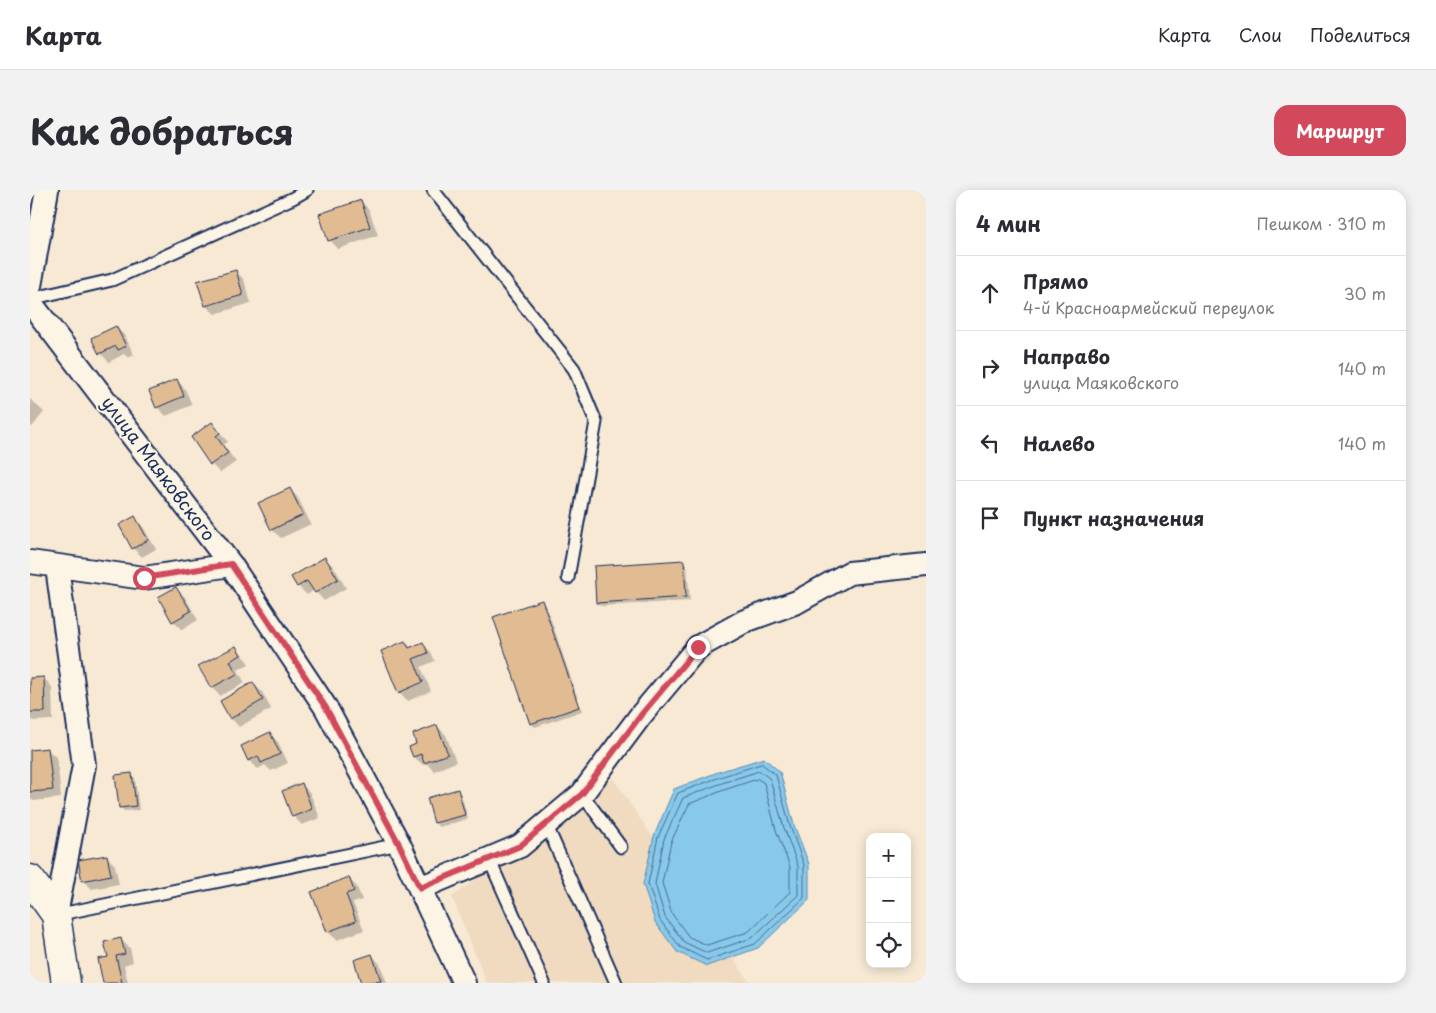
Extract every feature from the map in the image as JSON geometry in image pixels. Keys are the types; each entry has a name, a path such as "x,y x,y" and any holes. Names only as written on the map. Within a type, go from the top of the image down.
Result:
{"street":[{"path":"30,286 47,190"},
{"name":"улица Маяковского","path":"30,301 231,564 326,708 399,844 464,983"},
{"path":"30,562 144,578 231,564"},
{"path":"420,888 520,846 582,794 641,715 698,647 745,621 796,602 849,573 926,565"},
{"path":"57,567 84,765 56,916 66,983"},
{"path":"30,880 56,916"}],"lane":[{"path":"30,301 112,280 307,190"},
{"path":"433,190 574,369 596,422 568,578"},
{"path":"582,794 621,847"},
{"path":"546,824 616,983"},
{"path":"56,916 399,844"},
{"path":"489,859 544,983"}],"shaded area":[{"path":"613,778 750,983 487,983 452,897"}],"water":[{"path":"764,758 780,772 794,825 809,864 809,900 758,948 707,966 677,952 655,922 643,884 654,836 674,789 718,772"}],"building":[{"path":"361,200 370,227 328,241 319,214"},
{"path":"236,270 243,295 205,306 197,281"},
{"path":"116,326 126,346 118,350 116,346 99,354 91,338"},
{"path":"177,379 184,396 156,408 149,391"},
{"path":"212,422 220,433 216,436 228,453 210,465 191,437"},
{"path":"290,488 303,515 271,530 258,503"},
{"path":"135,516 148,540 132,549 119,525"},
{"path":"325,557 338,579 315,593 307,581 297,587 291,577"},
{"path":"684,560 686,597 596,603 594,566"},
{"path":"176,587 191,611 172,622 158,597"},
{"path":"542,600 579,707 530,724 493,617"},
{"path":"405,641 409,648 423,642 428,653 413,659 423,682 398,693 381,651"},
{"path":"236,646 241,655 230,661 237,674 211,688 198,666"},
{"path":"44,677 45,712 30,712 30,678"},
{"path":"253,682 263,700 230,719 220,701"},
{"path":"437,725 448,754 424,763 421,754 413,757 409,747 416,744 413,734"},
{"path":"270,732 280,754 261,763 258,756 248,761 241,746"},
{"path":"48,748 53,790 30,792 30,750"},
{"path":"132,773 136,806 119,808 115,775"},
{"path":"302,783 312,809 292,817 282,791"},
{"path":"458,789 465,815 434,823 427,798"},
{"path":"107,855 111,875 82,881 78,860"},
{"path":"349,877 354,891 346,894 356,921 327,932 311,892"},
{"path":"121,938 125,954 116,956 122,983 103,983 98,959 108,957 104,942"},
{"path":"372,954 381,981 361,983 354,960"}],"route":[{"path":"144,578 231,564 326,708 399,844 420,888 520,846 582,794 641,715 698,647"}]}
